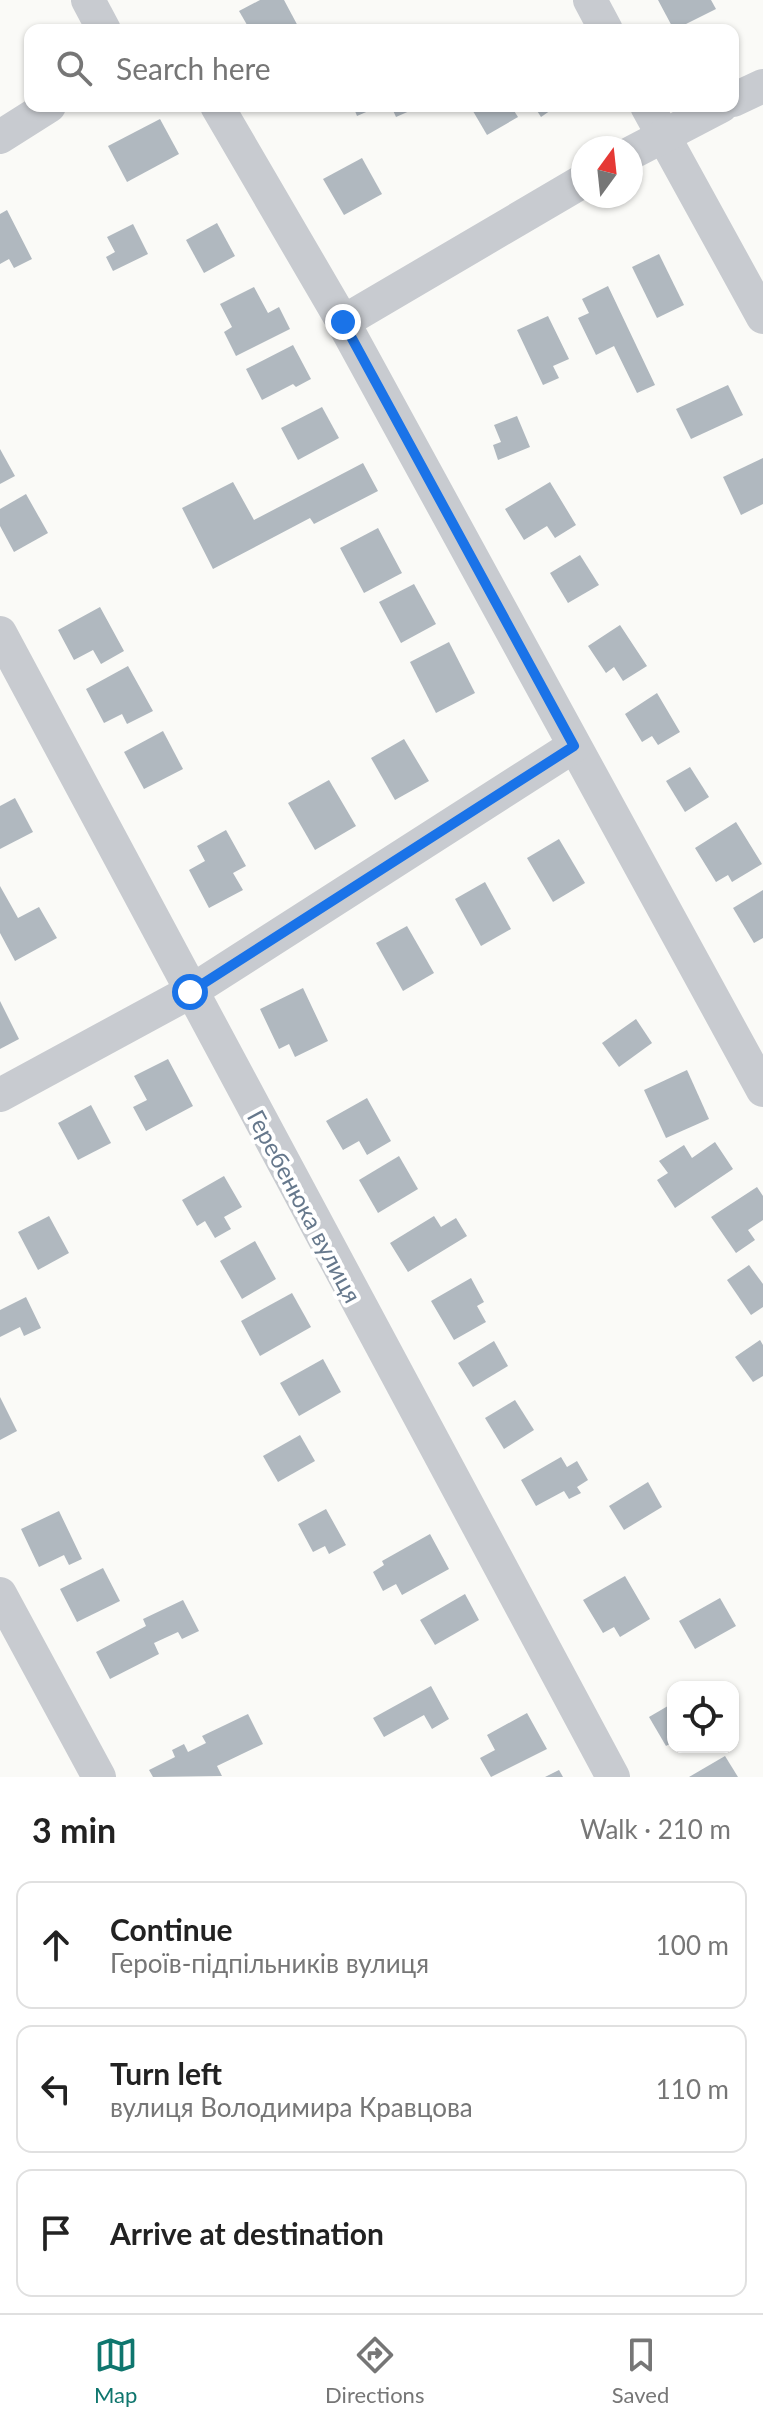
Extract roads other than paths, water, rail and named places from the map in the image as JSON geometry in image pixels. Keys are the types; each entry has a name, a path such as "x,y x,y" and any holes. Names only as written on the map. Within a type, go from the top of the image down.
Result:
{"street":[{"path":"88,0 101,24"},
{"path":"590,0 603,24"},
{"path":"739,97 763,86"},
{"path":"0,137 40,112"},
{"path":"220,112 343,322 763,1090"},
{"path":"643,136 655,120 693,112"},
{"path":"655,120 763,317"},
{"path":"343,322 571,188"},
{"name":"Геребенюка вулиця","path":"0,633 613,1777"},
{"path":"0,1095 190,992 574,746"},
{"path":"0,1594 99,1777"}]}
